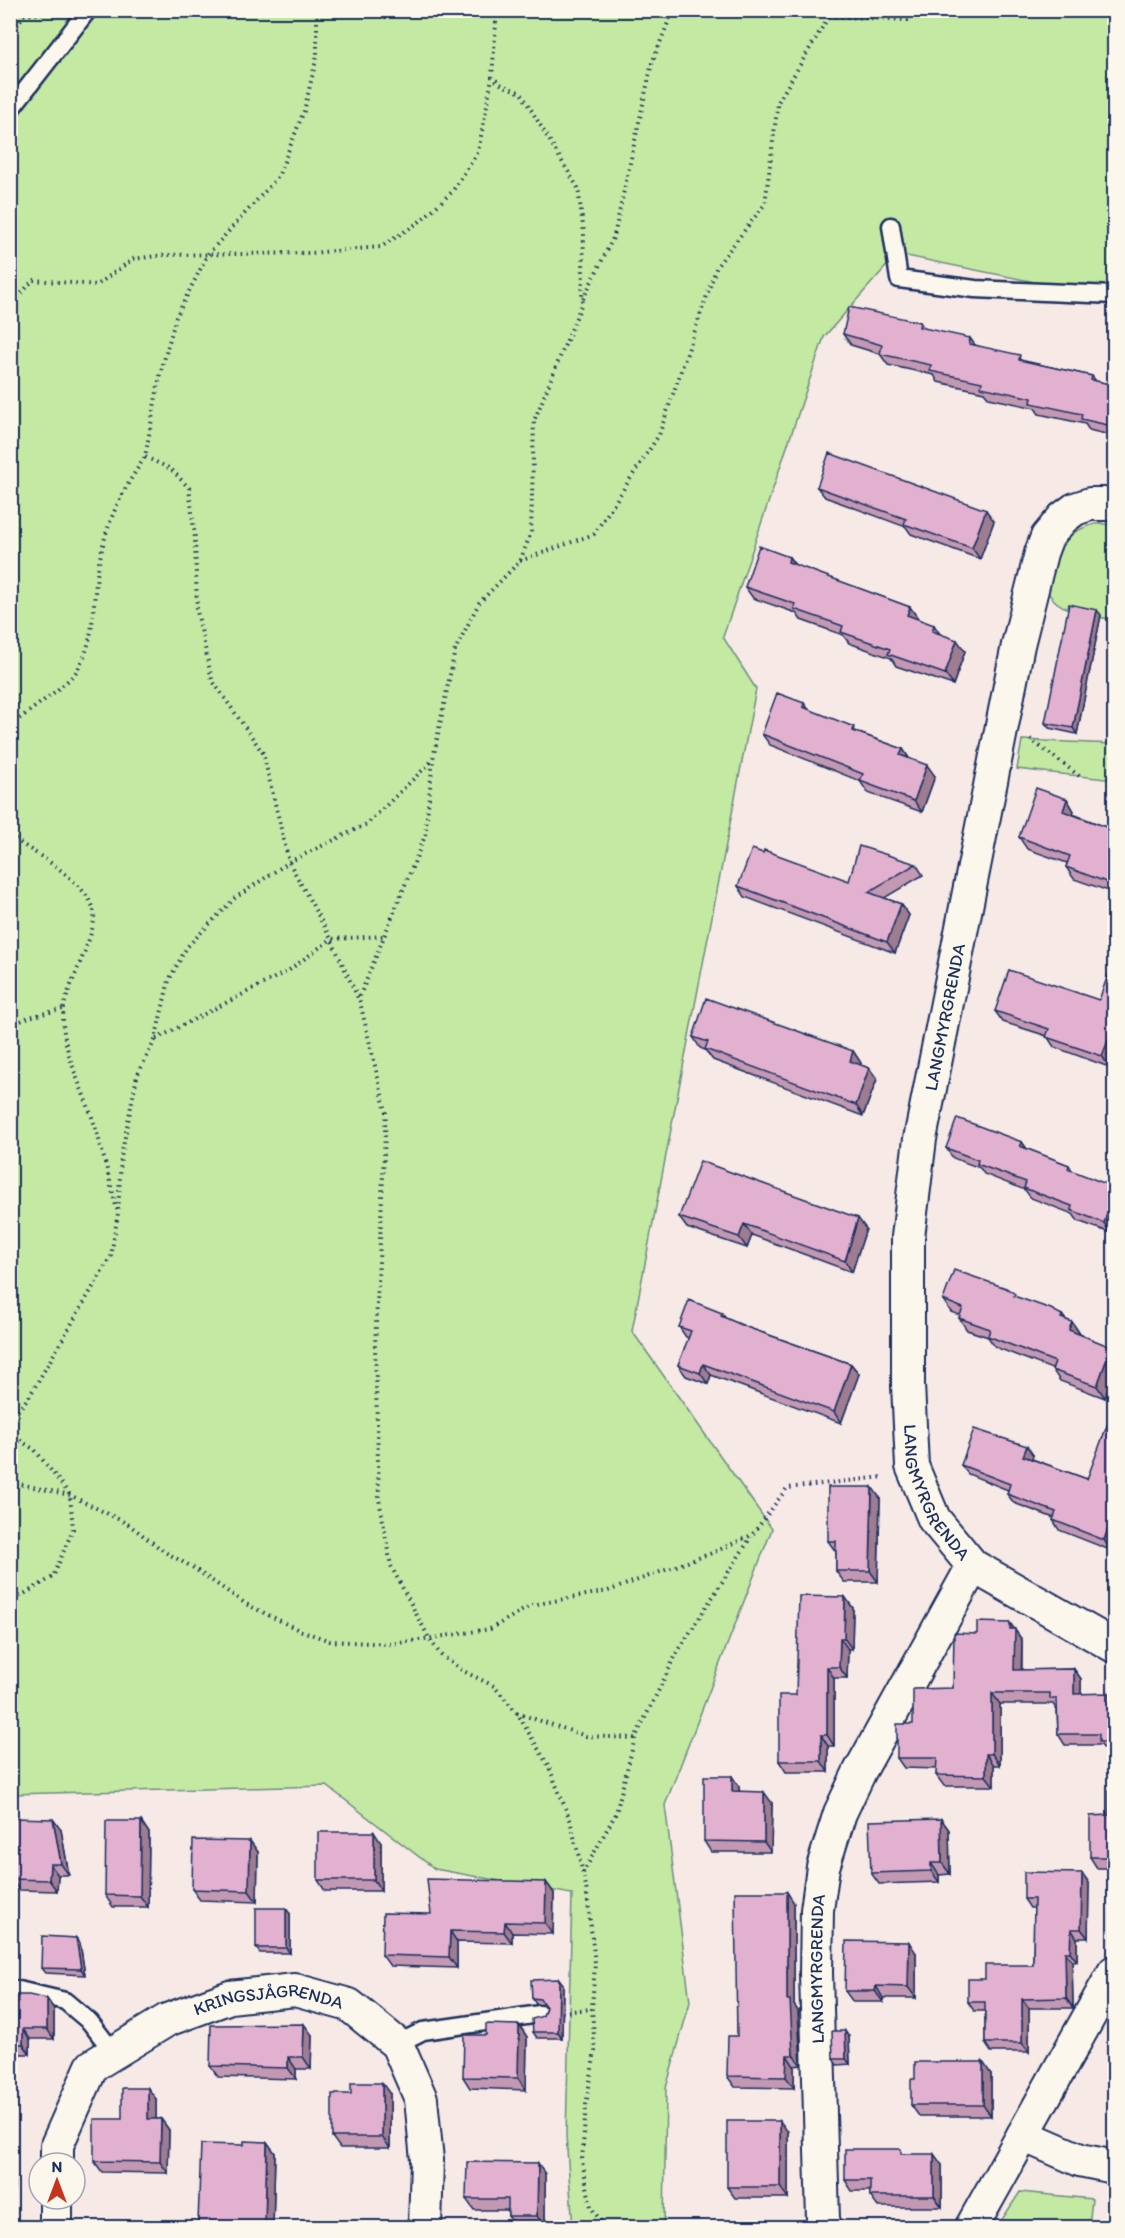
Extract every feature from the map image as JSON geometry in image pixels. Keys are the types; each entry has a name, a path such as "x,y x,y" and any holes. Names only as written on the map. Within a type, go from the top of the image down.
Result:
{"street":[{"name":"LANGMYRGRENDA","path":"1114,504 1090,504 1075,509 1063,518 1047,537 1018,645 920,1139 908,1237 908,1385 912,1466 934,1519 973,1566 1114,1646"},
{"name":"LANGMYRGRENDA","path":"826,2228 823,2220 816,1973 817,1910 823,1867 840,1813 860,1771 973,1566"},
{"path":"971,2228 1114,1972"},
{"name":"KRINGSJÅGRENDA","path":"57,2151 57,2145 92,2066 167,2020 230,1997 295,1990 349,2005 397,2044 422,2099 427,2160 425,2228"},
{"path":"1023,2135 1080,2160 1114,2167"},
{"path":"56,2211 56,2228"}],"lane":[{"path":"10,110 87,12"},
{"path":"891,226 899,279 975,289 1114,295"},
{"path":"10,1988 65,2001 90,2022 114,2053"},
{"path":"397,2044 423,2031 540,2014"}],"path":[{"path":"10,726 77,671 92,638 97,576 106,530 120,493 145,457 159,375 176,317 208,255 278,177 304,111 314,68 317,10"},
{"path":"10,308 33,280 97,285 133,259 309,253 381,247 418,222 452,192 478,152 492,77 497,10"},
{"path":"358,998 425,836 433,759 455,651 479,603 520,561 531,533 534,421 582,303 614,236 652,63 673,10"},
{"path":"812,10 829,16 908,20 921,10"},
{"path":"10,35 24,15 87,12"},
{"path":"520,561 594,534 659,435 717,266 765,204 778,102 829,16"},
{"path":"492,77 502,85 521,93 578,188 584,233 582,303"},
{"path":"145,457 171,469 189,488 195,538 197,611 212,680 263,753 289,862 331,939 358,998 386,1112 375,1346 379,1499 392,1566 430,1640 441,1655 463,1671 494,1686 517,1713 549,1767 570,1820 582,1874 595,1963 592,2009 595,2051 586,2105 582,2161 591,2207 605,2228"},
{"path":"1004,720 1082,778"},
{"path":"10,1420 29,1397 111,1256 118,1213 121,1157 137,1076 155,1040 169,980 187,947 235,898 289,862 367,824 433,759"},
{"path":"10,836 79,885 94,909 91,938 75,970 63,1009 69,1056 92,1117 118,1213"},
{"path":"155,1040 288,971 331,939 384,936"},
{"path":"10,1026 29,1017 63,1009"},
{"path":"10,1434 35,1450 70,1495 73,1529 53,1577 10,1602"},
{"path":"582,1874 616,1813 635,1738 678,1651 752,1535 787,1488 890,1476"},
{"path":"10,1482 70,1495 128,1524 165,1552 192,1567 246,1604 299,1630 339,1642 392,1644 490,1629 532,1605 608,1591 636,1583 752,1535"},
{"path":"517,1713 586,1736 635,1738"},
{"path":"540,2014 592,2009"}],"green space":[{"path":"10,11 1114,11 1114,298 897,254 824,337 723,637 756,689 632,1331 772,1529 665,1805 690,2002 666,2088 664,2227 573,2227 566,2136 572,1894 435,1869 327,1786 11,1794"},
{"path":"1100,523 1114,526 1114,620 1068,609 1060,605 1048,592 1056,556 1067,539 1075,532"},
{"path":"1022,740 1114,744 1114,780 1017,769"},
{"path":"1020,2192 1092,2199 1089,2227 997,2227"}],"building":[{"path":"849,307 920,322 919,327 970,338 969,344 1020,355 1019,360 1092,376 1091,380 1114,385 1112,426 1081,419 1082,414 1031,403 1032,398 981,387 982,382 930,371 931,365 880,354 882,345 843,334"},
{"path":"829,453 986,510 972,548 904,524 906,519 817,487"},
{"path":"759,546 789,557 788,562 910,607 907,615 934,625 932,631 957,640 945,674 888,654 890,649 841,632 843,626 794,609 795,604 745,587"},
{"path":"1069,604 1097,610 1073,728 1045,723"},
{"path":"777,693 804,703 803,707 854,727 853,731 903,749 900,755 927,765 914,801 860,781 863,774 762,734"},
{"path":"1036,788 1067,799 1063,811 1114,830 1114,885 1066,867 1070,856 1019,837"},
{"path":"859,846 916,864 868,892 901,904 887,942 738,886 752,849 763,853 764,850 849,881"},
{"path":"1009,970 1099,1000 1108,975 1114,978 1114,1025 1102,1056 1046,1037 1049,1029 995,1011"},
{"path":"706,998 853,1051 850,1061 869,1068 856,1105 705,1049 708,1042 693,1037"},
{"path":"957,1118 1022,1142 1020,1146 1069,1165 1068,1169 1114,1187 1104,1223 1071,1210 1072,1206 1024,1188 1026,1182 977,1164 978,1160 946,1148"},
{"path":"700,1161 858,1218 845,1261 744,1224 739,1237 679,1217"},
{"path":"954,1270 1006,1288 1015,1294 1014,1296 1051,1309 1062,1315 1061,1318 1072,1322 1069,1330 1111,1347 1097,1386 1052,1370 1055,1362 988,1336 990,1329 959,1318 963,1308 943,1300"},
{"path":"689,1300 722,1313 721,1316 749,1328 851,1364 834,1412 703,1364 700,1373 678,1365 691,1331 679,1327"},
{"path":"1108,1423 1114,1423 1114,1493 1112,1499 1114,1510 1104,1540 1053,1520 1056,1512 1007,1494 1010,1484 961,1465 974,1429 1027,1446 1023,1456 1087,1479"},
{"path":"828,1487 872,1487 870,1571 836,1571 836,1541 828,1541"},
{"path":"799,1596 845,1597 844,1638 840,1638 839,1667 827,1667 827,1735 821,1735 821,1761 779,1761 779,1695 796,1695"},
{"path":"977,1622 1010,1623 1010,1629 1015,1629 1014,1670 1074,1669 1074,1694 1109,1693 1109,1701 1114,1701 1114,1857 1090,1857 1090,1816 1109,1815 1111,1742 1099,1742 1099,1734 1058,1734 1057,1699 1050,1699 1050,1693 992,1693 992,1754 986,1754 986,1776 936,1775 937,1758 897,1758 897,1724 913,1724 913,1689 953,1688 954,1633 977,1634"},
{"path":"704,1776 732,1776 732,1791 764,1792 764,1842 704,1841"},
{"path":"13,1818 53,1819 61,1864 50,1864 49,1880 11,1879"},
{"path":"941,1819 942,1863 931,1863 931,1871 871,1873 869,1821"},
{"path":"106,1821 141,1821 140,1896 105,1895"},
{"path":"318,1832 374,1832 374,1880 318,1880"},
{"path":"193,1840 250,1841 249,1891 192,1889"},
{"path":"1024,1872 1082,1873 1081,1929 1071,1929 1070,1952 1065,1952 1066,1998 1022,1999 1022,2043 985,2043 985,2002 968,2002 968,1979 985,1979 985,1965 1033,1965 1034,1899 1024,1899"},
{"path":"427,1879 546,1882 545,1923 505,1922 504,1932 450,1931 449,1957 382,1955 383,1913 431,1914"},
{"path":"735,1892 787,1892 787,2000 790,2000 793,2055 787,2055 786,2077 727,2076 728,2036 737,2036"},
{"path":"256,1908 286,1908 286,1948 256,1948"},
{"path":"42,1936 76,1938 81,1969 41,1968"},
{"path":"846,1941 909,1942 908,1987 876,1986 875,1991 845,1991"},
{"path":"559,1979 558,2032 533,2032 532,2019 543,2016 546,2007 540,1999 532,1998 531,1980"},
{"path":"10,1995 29,1995 47,1999 47,2029 23,2029 23,2044 10,2044"},
{"path":"304,2024 303,2057 288,2057 288,2068 210,2066 211,2025"},
{"path":"486,2024 519,2025 518,2078 463,2077 464,2035 486,2035"},
{"path":"1111,2027 1114,2027 1114,2060 1111,2060"},
{"path":"832,2031 845,2031 846,2059 833,2059"},
{"path":"915,2062 983,2062 983,2105 911,2105 911,2079 915,2079"},
{"path":"351,2083 382,2083 382,2137 332,2137 332,2094 351,2094"},
{"path":"122,2088 148,2088 148,2119 161,2119 160,2162 94,2161 94,2119 122,2119"},
{"path":"727,2121 780,2121 780,2187 727,2187"},
{"path":"244,2141 267,2142 265,2225 198,2223 201,2144 244,2145"},
{"path":"845,2149 901,2149 901,2154 934,2154 934,2196 870,2196 870,2180 845,2180"},
{"path":"467,2162 538,2163 537,2216 508,2216 508,2199 466,2199"}]}
